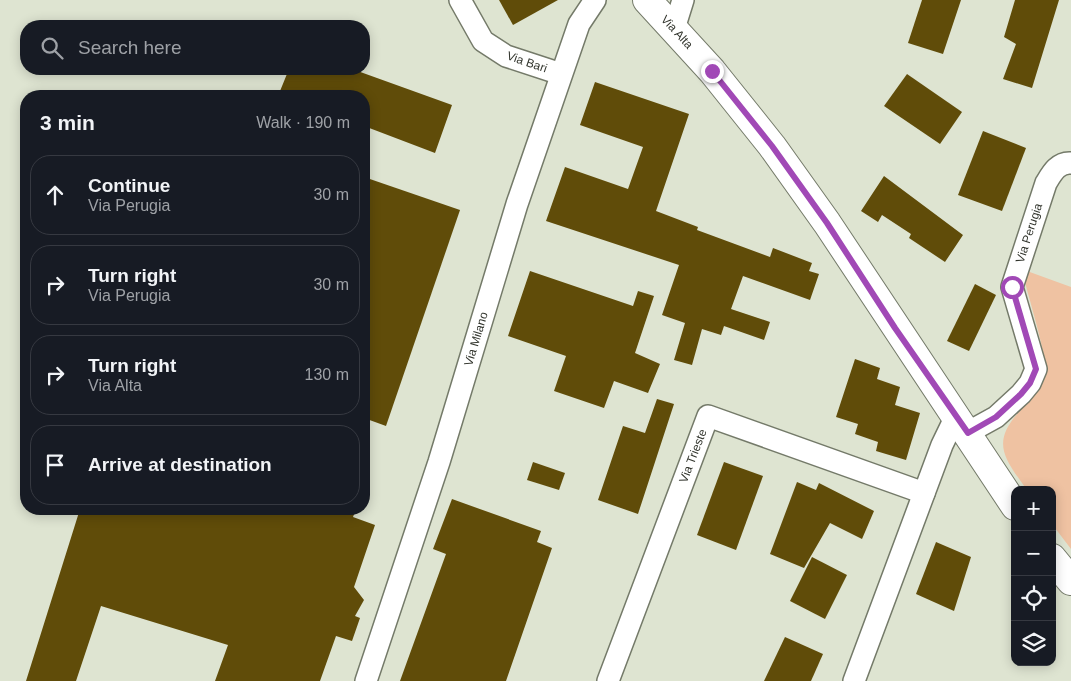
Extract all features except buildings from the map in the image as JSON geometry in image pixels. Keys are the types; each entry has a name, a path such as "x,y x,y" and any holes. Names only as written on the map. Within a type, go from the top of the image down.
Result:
{"main road":[{"name":"Via Alta","path":"647,0 712,71 772,146 827,223 1011,500"},
{"path":"1056,563 1071,581"}],"street":[{"name":"Via Bari","path":"460,0 483,41 506,56 561,74"},
{"name":"Via Milano","path":"366,681 439,462 517,204 580,24 595,0"},
{"path":"674,29 683,0"},
{"name":"Via Perugia","path":"962,424 996,417 1021,394 1030,383 1036,369 1012,287 1046,182 1055,168 1066,162 1071,163"},
{"name":"Via Trieste","path":"608,681 708,416 924,493"},
{"path":"854,681 942,445 962,424"}],"shaded area":[{"path":"1027,271 1071,287 1071,549 1056,529 1056,486 1024,486 1011,466 1003,447 1008,427 1037,392 1045,376 1044,358 1025,282"}],"route":[{"path":"712,71 772,146 827,223 895,328 968,433 996,417 1021,394 1030,383 1036,369 1012,287"}]}
